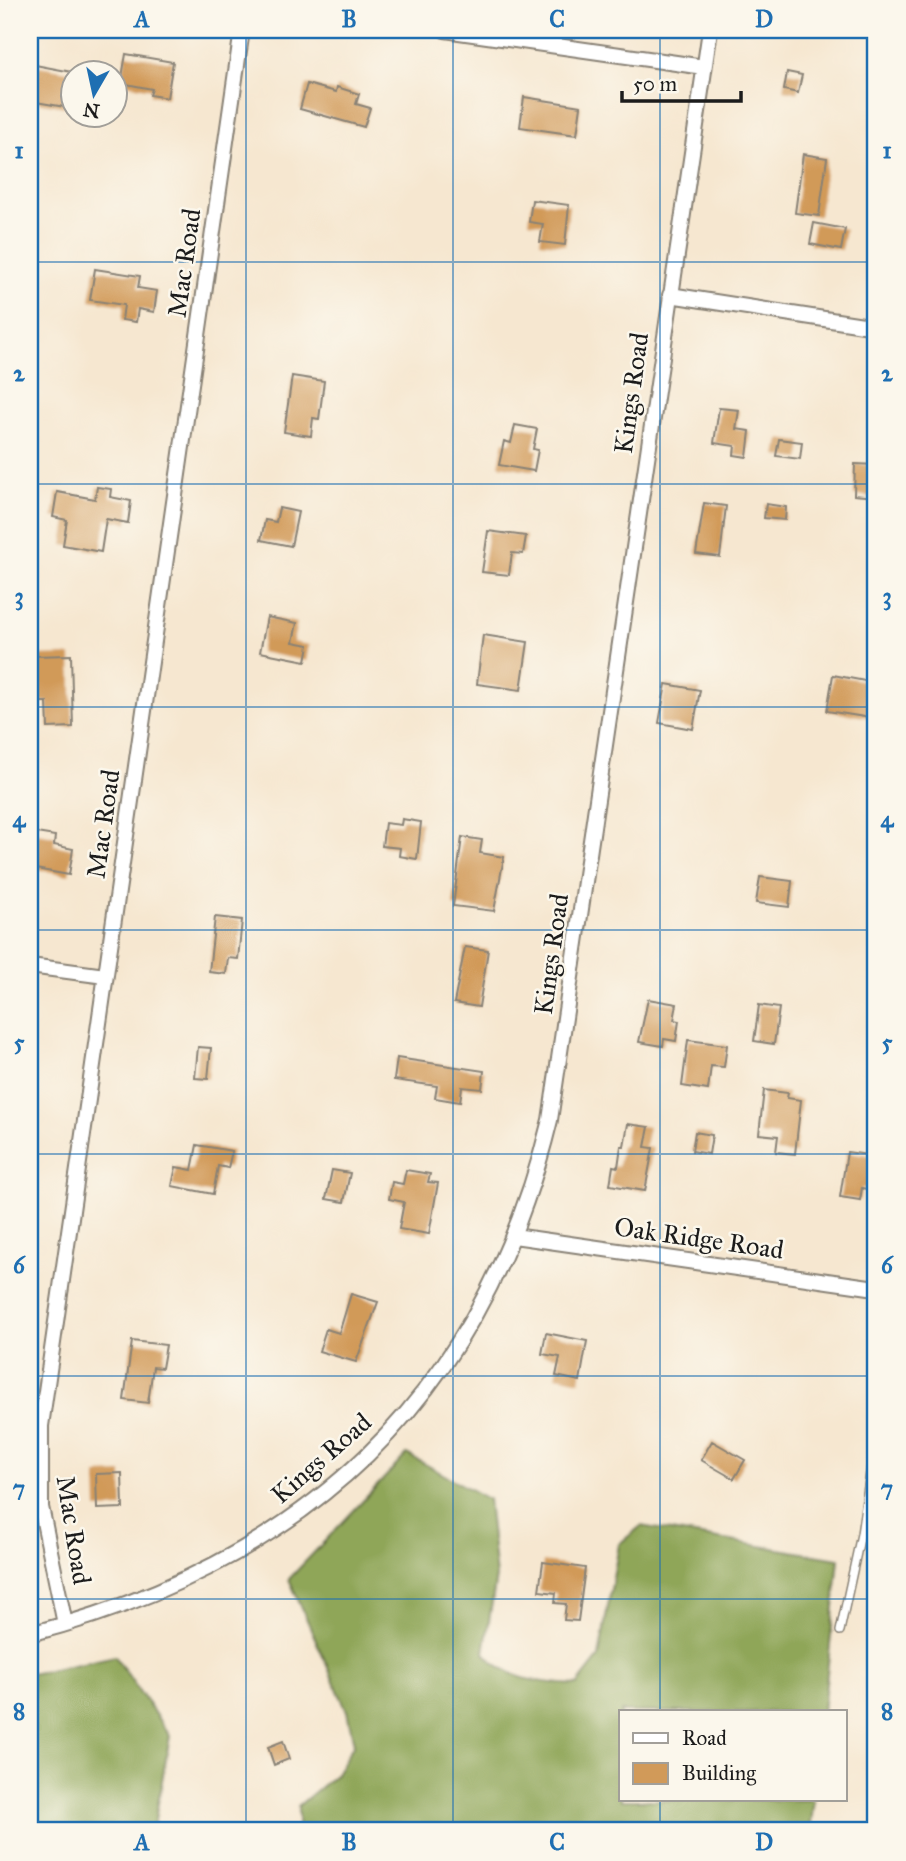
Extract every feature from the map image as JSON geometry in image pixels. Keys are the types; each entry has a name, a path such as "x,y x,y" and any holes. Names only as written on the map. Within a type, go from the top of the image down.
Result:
{"street":[{"name":"Mac Road","path":"65,1624 41,1507 41,1426 242,30"},
{"path":"445,30 704,67"},
{"name":"Kings Road","path":"30,1634 120,1607 186,1581 283,1524 334,1485 382,1440 428,1390 492,1285 514,1236 538,1168 550,1120 710,30"},
{"path":"670,295 876,327"},
{"path":"30,967 105,976"},
{"name":"Oak Ridge Road","path":"514,1236 876,1288"}],"lane":[{"path":"840,1631 861,1534 876,1432"}],"green space":[{"path":"407,1454 488,1499 496,1577 484,1653 505,1670 526,1679 577,1685 599,1657 619,1544 641,1526 839,1559 823,1710 619,1710 619,1801 814,1801 810,1831 298,1831 298,1806 335,1775 354,1744 347,1711 289,1579"},
{"path":"115,1656 170,1736 153,1831 30,1831 30,1674"}],"building":[{"path":"126,54 173,62 167,98 150,95 152,89 130,85 130,60 125,60"},
{"path":"30,64 60,70 60,106 30,101"},
{"path":"787,72 802,75 798,93 784,90"},
{"path":"307,84 336,92 337,87 359,94 356,104 370,108 364,127 300,109"},
{"path":"524,97 581,106 577,135 520,127"},
{"path":"803,154 827,158 819,216 795,213"},
{"path":"532,200 569,205 565,245 540,242 543,224 529,222"},
{"path":"814,223 845,229 841,250 810,244"},
{"path":"95,269 140,276 138,288 157,291 154,312 138,309 136,322 122,320 124,305 90,300"},
{"path":"292,376 324,381 319,419 313,418 311,436 284,432"},
{"path":"719,408 739,410 736,429 750,431 747,457 734,455 735,446 714,443"},
{"path":"515,425 537,429 533,449 538,450 534,471 499,465 504,441 511,443"},
{"path":"779,439 802,442 800,459 776,456"},
{"path":"855,464 876,465 876,497 854,495"},
{"path":"97,487 111,489 110,497 131,501 128,523 106,519 101,552 63,545 67,520 53,517 57,492 95,499"},
{"path":"704,503 726,506 720,557 696,554"},
{"path":"766,504 786,507 785,520 764,518"},
{"path":"279,508 298,512 291,546 261,540 265,520 276,522"},
{"path":"488,531 526,536 523,554 512,553 509,575 482,572"},
{"path":"267,617 297,623 293,642 309,645 306,661 260,652"},
{"path":"483,635 528,642 521,690 477,684"},
{"path":"71,655 73,727 48,728 47,702 37,702 32,656"},
{"path":"833,675 876,683 871,718 827,711"},
{"path":"666,684 700,690 693,729 659,723"},
{"path":"402,819 421,822 417,859 399,856 400,848 382,846 385,823 401,825"},
{"path":"30,832 55,836 54,845 73,849 69,875 30,868"},
{"path":"462,837 482,840 480,853 504,857 494,911 453,906"},
{"path":"760,877 792,881 789,907 756,903"},
{"path":"215,917 242,920 238,959 228,958 226,974 209,972"},
{"path":"465,947 488,950 479,1007 454,1003"},
{"path":"648,999 677,1004 674,1020 679,1021 676,1041 664,1039 663,1046 639,1042"},
{"path":"759,1005 779,1008 774,1044 754,1041"},
{"path":"688,1040 727,1045 724,1067 711,1066 708,1090 682,1086"},
{"path":"198,1047 211,1048 208,1079 195,1078"},
{"path":"397,1058 484,1071 482,1089 462,1087 460,1102 435,1098 437,1086 394,1080"},
{"path":"764,1090 788,1093 787,1098 801,1100 795,1154 776,1152 778,1136 759,1134"},
{"path":"628,1124 649,1127 645,1147 653,1148 645,1191 610,1185 613,1166 618,1167"},
{"path":"695,1132 712,1135 709,1154 692,1151"},
{"path":"197,1145 232,1151 228,1168 218,1166 213,1194 172,1186 176,1167 192,1170"},
{"path":"847,1152 876,1156 876,1191 862,1188 860,1200 840,1197"},
{"path":"332,1170 350,1173 344,1202 326,1199"},
{"path":"406,1170 430,1174 428,1182 438,1183 429,1234 399,1229 404,1202 389,1199 392,1182 403,1184"},
{"path":"351,1294 378,1302 356,1362 319,1351 326,1329 339,1333"},
{"path":"546,1333 587,1341 580,1381 556,1376 560,1357 542,1354"},
{"path":"132,1341 166,1345 162,1368 153,1367 148,1403 124,1400"},
{"path":"712,1441 745,1460 734,1479 701,1460"},
{"path":"122,1473 123,1508 97,1509 96,1474"},
{"path":"543,1562 585,1568 578,1621 564,1620 566,1604 555,1603 556,1593 539,1591"},
{"path":"283,1741 289,1759 274,1765 268,1747"}]}
